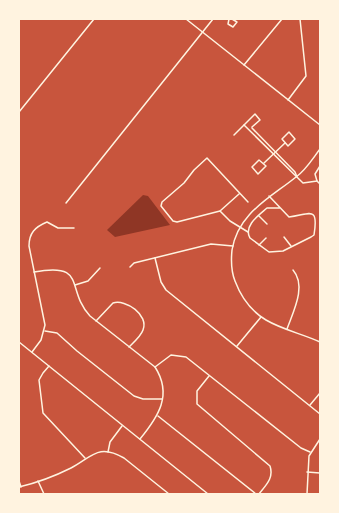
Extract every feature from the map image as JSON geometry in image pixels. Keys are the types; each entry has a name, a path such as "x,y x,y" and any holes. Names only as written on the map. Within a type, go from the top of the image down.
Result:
{"street":[{"path":"19,112 94,19"},
{"path":"186,19 320,125"},
{"path":"66,203 213,19"},
{"path":"229,19 227,22 232,27 237,22 232,19"},
{"path":"244,65 282,19"},
{"path":"288,100 306,76 300,19"},
{"path":"234,135 254,115 256,115 260,120 249,130"},
{"path":"244,125 304,184 317,181"},
{"path":"252,128 295,172 297,177"},
{"path":"289,132 295,138 288,146 285,143 282,139 289,132"},
{"path":"263,164 285,143"},
{"path":"320,149 297,177 269,196 252,210 240,227 233,246 232,266 235,282 246,302 261,317 320,342"},
{"path":"240,194 220,211 175,222 163,208 161,203 184,183 194,170 207,158 248,202"},
{"path":"259,160 263,164 266,166 258,174 252,167 259,160"},
{"path":"320,166 315,172 317,181 320,184"},
{"path":"269,196 290,217 309,212 314,216 314,235 281,251 271,252 250,238 248,232 251,224 268,208 280,208"},
{"path":"220,211 248,232"},
{"path":"259,216 267,224"},
{"path":"32,352 41,340 45,331 44,316 34,272 29,240 33,231 45,222 50,222 58,228 74,228"},
{"path":"284,237 292,246"},
{"path":"259,245 266,238"},
{"path":"130,267 134,263 211,244 233,246"},
{"path":"155,258 161,282 166,290 320,414"},
{"path":"75,286 88,280 100,268"},
{"path":"34,272 63,270 70,276 85,311 129,348 155,367 161,378 162,399 158,416 140,439"},
{"path":"287,329 295,307 298,292 297,276 293,270"},
{"path":"96,321 113,303 123,302 128,304 142,318 144,325 143,332 129,348"},
{"path":"237,347 261,317"},
{"path":"45,331 57,333 77,351 134,396 143,399 162,399"},
{"path":"19,342 208,494"},
{"path":"155,367 169,356 180,355 186,357 301,448 310,452"},
{"path":"49,366 40,380 43,414 85,458"},
{"path":"158,416 257,494 271,478 272,471 270,466 202,411 197,404 195,397 197,391 209,376"},
{"path":"310,405 320,393"},
{"path":"108,452 110,442 122,426"},
{"path":"307,494 307,472 310,452 320,439"},
{"path":"19,481 20,487 71,468 97,452 108,452 124,458 169,494"},
{"path":"307,472 320,474"},
{"path":"38,481 44,494"},
{"path":"161,494 164,490"}],"shaded area":[{"path":"143,195 148,196 170,225 115,237 107,230"}]}
